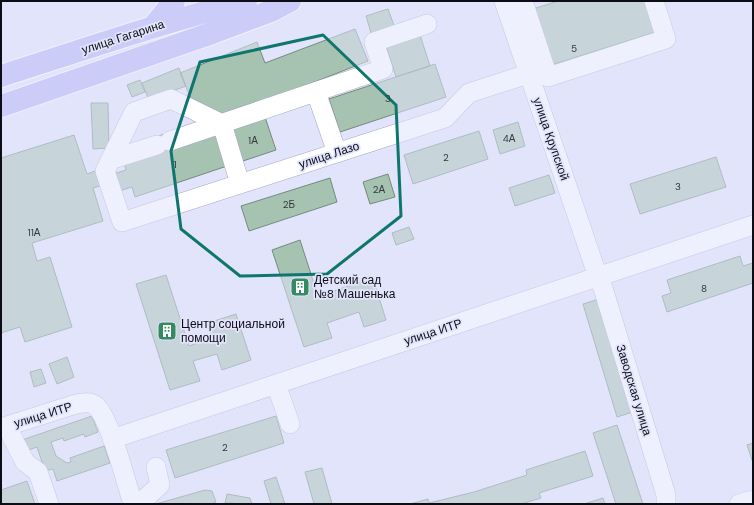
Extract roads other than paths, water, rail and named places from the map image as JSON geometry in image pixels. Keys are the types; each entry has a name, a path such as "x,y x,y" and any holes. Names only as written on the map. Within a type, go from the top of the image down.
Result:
{"main road":[{"path":"153,27 174,1"},
{"name":"улица Гагарина","path":"1,76 153,27 201,7 246,1"},
{"path":"1,106 212,33 271,11 290,1"}],"street":[{"name":"улица Крупской","path":"504,1 598,278"},
{"path":"523,1 548,76 666,39 654,1"},
{"path":"113,158 222,124 382,69 374,42 427,24"},
{"name":"улица Лазо","path":"113,158 105,171 122,222 445,118 469,93 528,74"},
{"path":"316,92 337,152"},
{"path":"113,158 134,112 171,99 222,124 240,184"},
{"path":"293,100 328,127"},
{"name":"улица ИТР","path":"112,439 753,225"},
{"name":"Заводская улица","path":"598,278 603,288 666,495 666,504"},
{"path":"276,384 290,424"},
{"name":"улица ИТР","path":"4,427 85,402 96,405 102,414 112,439 133,504"},
{"path":"4,427 12,437 25,462 38,472 48,504"},
{"path":"139,504 160,485 156,467"},
{"path":"740,504 753,500"}],"place":[{"name":"Детский сад №8 Машенька","path":"300,287"},
{"name":"Центр социальной помощи","path":"167,331"}]}
